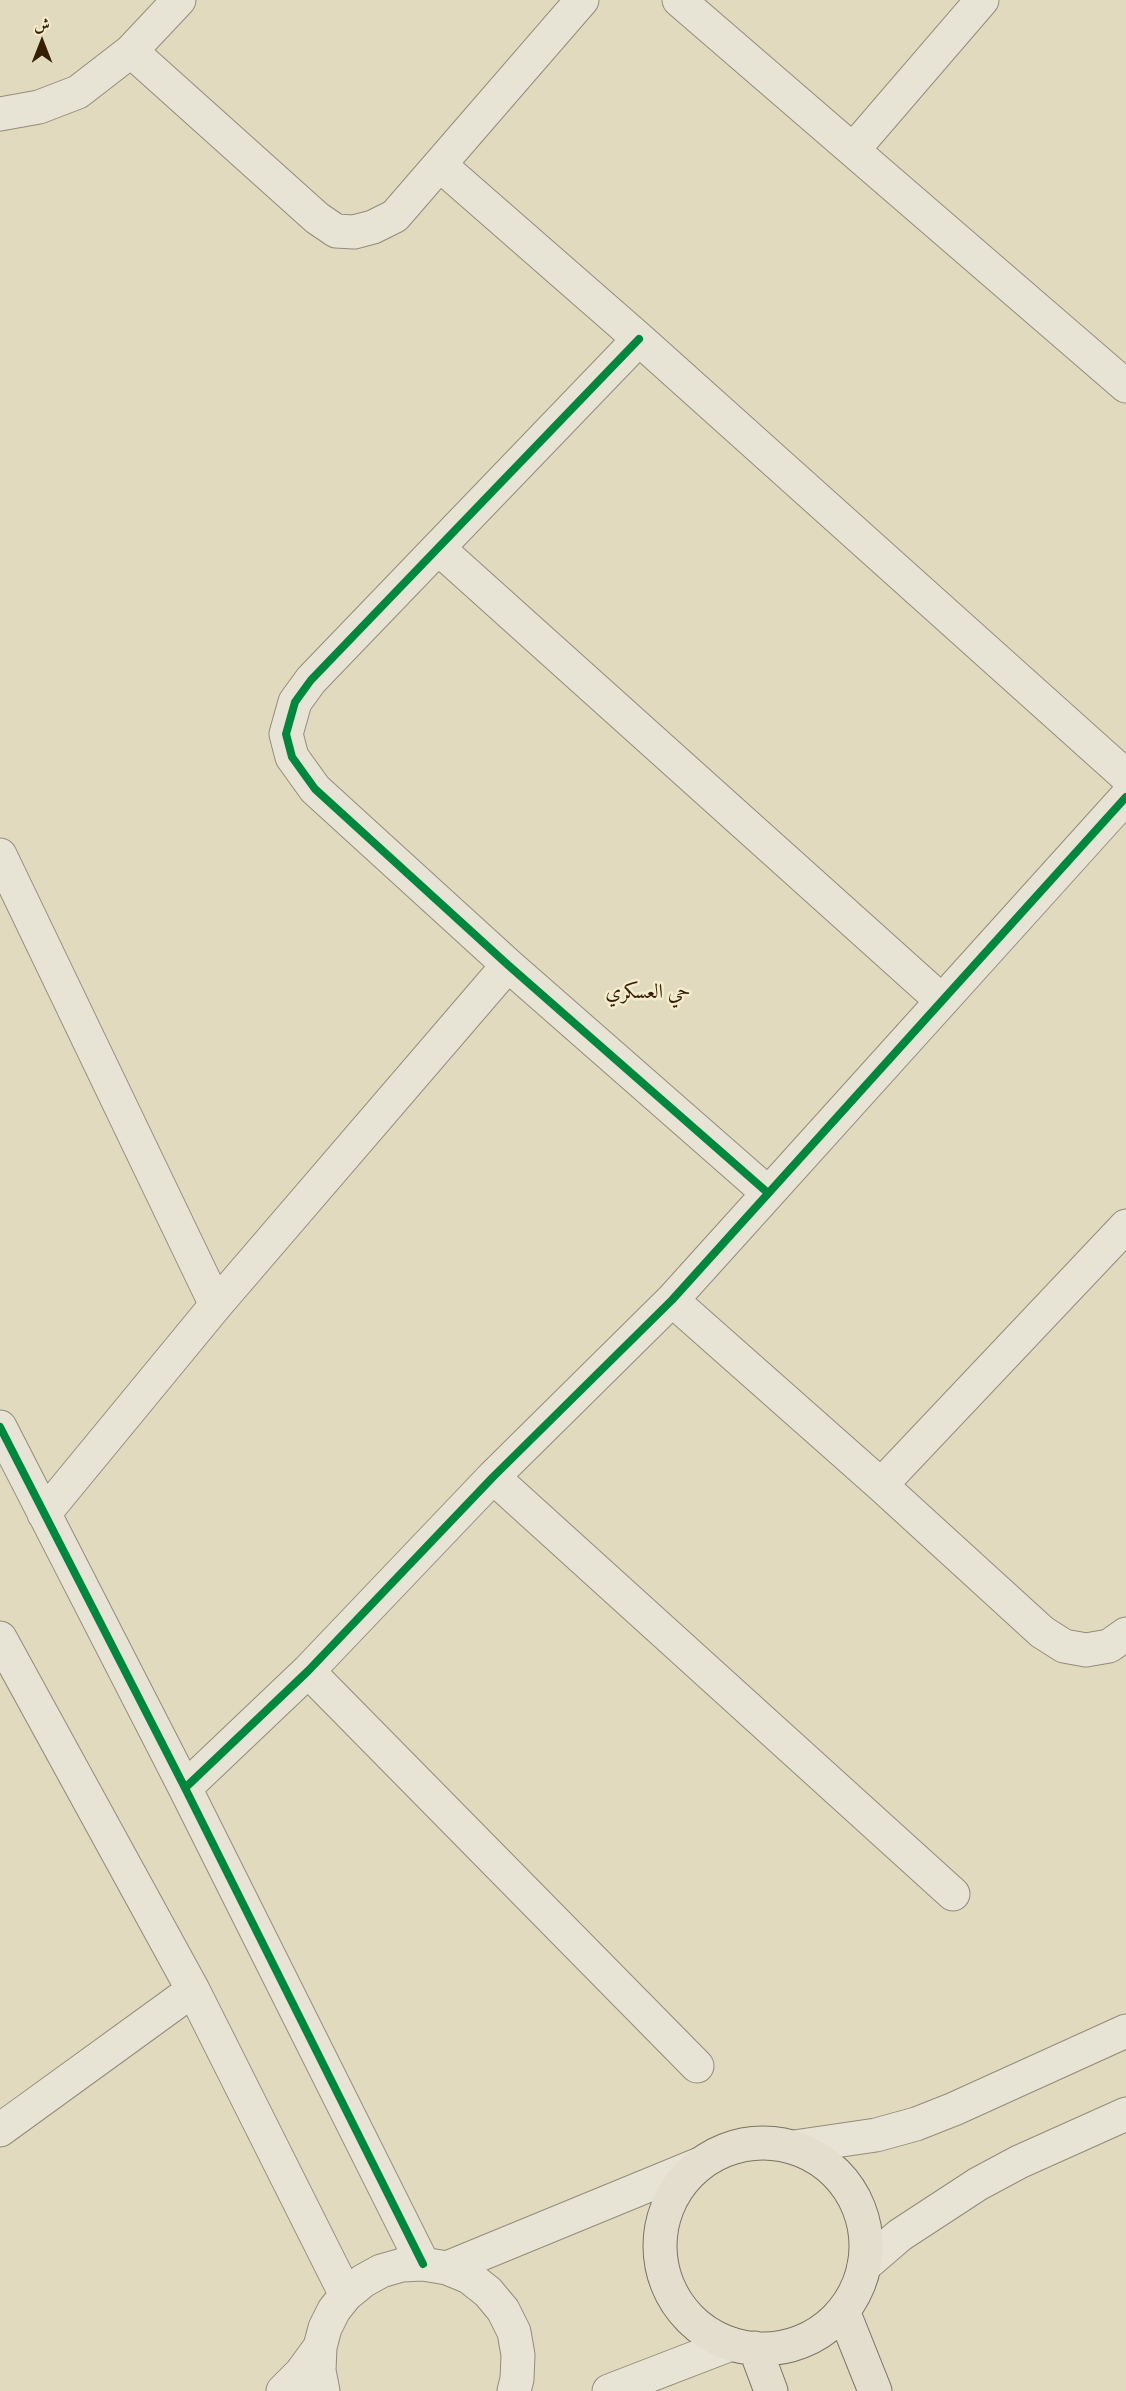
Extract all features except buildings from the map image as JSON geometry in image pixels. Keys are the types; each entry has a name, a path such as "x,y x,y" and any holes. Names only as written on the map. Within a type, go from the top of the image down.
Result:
{"main road":[{"path":"770,2143 794,2147 824,2163 837,2174 852,2194 862,2216 866,2241 864,2266 856,2290 843,2311 826,2328 804,2340 780,2348 743,2346 708,2333 689,2318 673,2298 663,2275 660,2259 661,2226 669,2202 682,2181 700,2164 721,2151 745,2144 770,2143"},
{"path":"843,2311 875,2391"},
{"path":"743,2346 771,2391"}],"street":[{"path":"0,114 39,107 78,92 130,51 179,0"},
{"path":"130,51 317,218 336,231 354,232 373,227 395,216 582,0"},
{"path":"679,0 1126,386"},
{"path":"853,150 982,0"},
{"path":"440,165 639,339 1126,776"},
{"path":"639,339 311,680 295,702 286,734 292,758 315,789 508,965 768,1193"},
{"path":"438,548 942,1001"},
{"path":"185,1788 308,1671 493,1477 672,1300 1126,797"},
{"path":"0,855 216,1305"},
{"path":"44,1514 216,1305 508,965"},
{"path":"881,1485 1126,1226"},
{"path":"672,1300 881,1485 1042,1632 1064,1646 1086,1650 1109,1646 1126,1634"},
{"path":"0,1427 185,1788 435,2266"},
{"path":"493,1477 953,1894"},
{"path":"0,1638 193,1990 346,2295"},
{"path":"308,1671 697,2066"},
{"path":"0,2130 193,1990"},
{"path":"794,2147 876,2135 916,2124 1126,2031"},
{"path":"864,2266 900,2235 978,2184 1126,2114"},
{"path":"435,2266 700,2164"},
{"path":"324,2391 319,2371 320,2347 325,2328 334,2310 346,2295 363,2281 381,2271 402,2265 435,2266 469,2277 488,2292 504,2310 514,2332 518,2355 514,2391"},
{"path":"609,2391 743,2346"},
{"path":"283,2391 301,2373 320,2347"}],"cycle path":[{"path":"639,339 311,680 295,702 286,734 292,757 315,789 508,965 768,1193"},
{"path":"185,1788 308,1671 493,1477 672,1300 1126,797"},
{"path":"0,1427 185,1788 423,2264"}],"district":[{"name":"حي العسكري","path":"648,993"}]}
